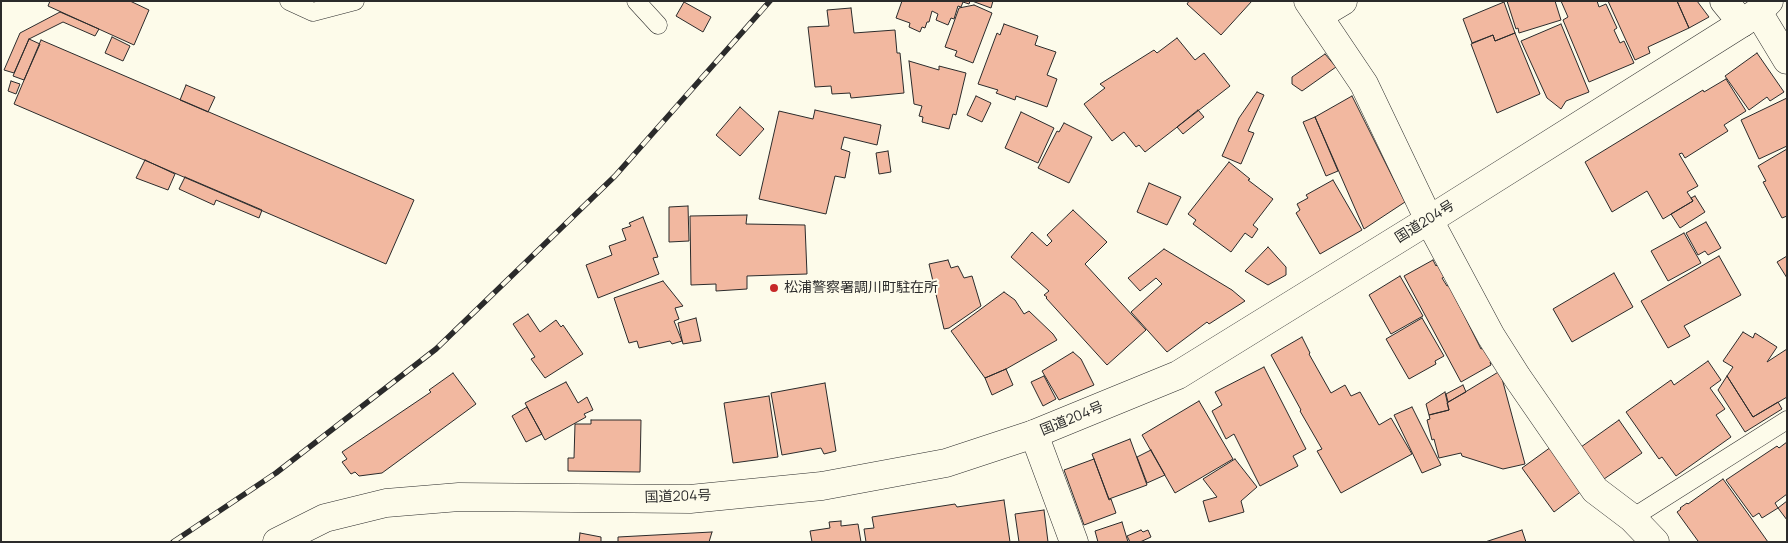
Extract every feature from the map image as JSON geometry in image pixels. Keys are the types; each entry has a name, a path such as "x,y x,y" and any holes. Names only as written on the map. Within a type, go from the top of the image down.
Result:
{"main road":[{"path":"1343,1 1313,8 1364,84 1429,220 1491,336 1595,490 1632,518 1655,542"},
{"path":"1724,1 1756,12 1787,60"},
{"name":"国道204号","path":"277,542 325,518 386,503 459,497 690,499 822,486 946,463 1034,434 1178,375 1429,220 1756,12"},
{"path":"1034,434 1074,542"}],"lane":[{"path":"289,1 313,12 356,1"},
{"path":"636,1 658,25"},
{"path":"1632,518 1787,420"}],"building":[{"path":"50,1 130,1 149,10 134,45 48,6"},
{"path":"902,1 970,1 969,4 963,2 961,7 958,6 954,19 951,18 948,25 936,20 938,14 932,11 929,22 927,22 925,28 922,27 920,32 909,27 910,23 896,18"},
{"path":"972,1 993,1 991,8"},
{"path":"1189,1 1252,1 1221,35 1187,4"},
{"path":"1507,1 1555,1 1561,20 1519,33"},
{"path":"1561,1 1597,1 1599,7 1606,4 1617,28 1614,30 1620,43 1624,41 1634,63 1589,82 1563,20 1568,17"},
{"path":"1608,1 1677,1 1689,28 1648,47 1650,53 1635,60"},
{"path":"1677,1 1697,1 1709,17 1689,28"},
{"path":"684,2 711,17 703,32 676,16"},
{"path":"1504,2 1515,33 1495,41 1493,35 1472,43 1463,19"},
{"path":"974,5 992,13 973,63 955,56 957,51 945,47 959,8"},
{"path":"851,8 854,33 895,30 897,53 900,53 904,93 851,98 850,93 832,94 831,86 815,87 808,27 829,26 827,10"},
{"path":"60,12 99,29 95,36 63,22 29,39 14,73 4,70 20,33"},
{"path":"1004,24 1038,36 1035,45 1056,52 1047,75 1057,79 1047,107 1016,96 1015,100 996,93 998,90 978,84 997,33 1000,35"},
{"path":"1561,24 1589,92 1566,101 1561,109 1547,98 1521,41"},
{"path":"1515,33 1540,94 1497,113 1471,44 1493,35 1495,41"},
{"path":"112,37 130,46 123,61 105,53"},
{"path":"1177,38 1195,60 1204,53 1230,86 1145,152 1139,145 1136,147 1124,132 1112,141 1084,104 1105,88 1100,84 1154,50 1157,53"},
{"path":"29,39 40,44 24,80 13,76"},
{"path":"41,40 414,200 386,264 14,104"},
{"path":"1757,53 1784,92 1770,101 1767,97 1749,110 1725,76"},
{"path":"1325,54 1336,67 1302,91 1292,84 1292,77"},
{"path":"909,61 939,70 939,66 966,73 956,115 953,114 949,129 922,122 923,117 919,116 922,106 914,104"},
{"path":"1726,79 1746,111 1724,125 1728,131 1685,158 1682,153 1679,154 1698,186 1687,192 1693,201 1663,219 1647,191 1612,212 1585,162 1703,90 1704,92"},
{"path":"11,81 20,84 16,94 8,91"},
{"path":"186,85 215,97 208,112 180,100"},
{"path":"1257,92 1264,95 1248,131 1254,133 1241,164 1222,156 1239,118"},
{"path":"976,96 991,103 982,122 967,115"},
{"path":"1352,96 1405,202 1364,229 1315,117"},
{"path":"1787,98 1787,146 1759,159 1741,120"},
{"path":"740,107 764,129 740,156 716,135"},
{"path":"815,110 881,125 877,145 844,137 841,149 850,152 845,178 835,176 826,214 759,199 779,111 813,119"},
{"path":"1198,110 1204,117 1183,134 1177,127"},
{"path":"1021,112 1054,128 1038,163 1005,148"},
{"path":"1315,117 1338,171 1326,176 1303,122"},
{"path":"1064,123 1092,137 1069,183 1038,168 1057,131 1059,132"},
{"path":"1787,149 1787,216 1782,218 1763,182 1766,181 1758,166"},
{"path":"888,151 891,172 879,174 876,153"},
{"path":"145,160 175,174 168,190 136,178"},
{"path":"1229,162 1250,179 1248,180 1273,199 1253,225 1258,229 1252,238 1245,233 1231,252 1193,224 1196,220 1188,214"},
{"path":"185,177 262,210 259,218 216,200 214,205 179,189"},
{"path":"1333,180 1362,230 1320,254 1296,213 1300,210 1297,204 1308,198 1306,195"},
{"path":"1149,183 1181,197 1167,225 1137,212"},
{"path":"1695,196 1705,212 1680,228 1671,214 1693,201 1691,198"},
{"path":"688,206 689,241 669,242 669,207"},
{"path":"1073,210 1107,242 1085,264 1146,330 1107,365 1046,298 1044,295 1049,291 1011,257 1032,232 1047,246 1052,241 1047,235"},
{"path":"747,215 746,224 805,225 807,274 747,276 747,289 716,291 716,284 691,285 690,216"},
{"path":"643,217 658,257 653,258 659,274 598,298 586,265 612,255 609,246 626,240 622,229 631,226 629,223"},
{"path":"1706,222 1721,248 1708,255 1705,251 1698,255 1686,233"},
{"path":"1684,233 1701,263 1668,281 1651,251"},
{"path":"1268,247 1286,267 1286,275 1268,285 1245,271"},
{"path":"1164,249 1232,290 1245,301 1209,324 1207,322 1167,352 1131,312 1162,284 1156,278 1140,291 1128,278"},
{"path":"1719,256 1741,295 1684,326 1690,336 1668,348 1641,301"},
{"path":"1787,256 1787,278 1777,262"},
{"path":"948,260 951,268 958,266 964,278 972,276 981,306 949,328 944,329 929,264"},
{"path":"1433,260 1436,266 1438,264 1445,277 1442,278 1447,286 1449,285 1481,349 1483,348 1491,361 1491,365 1461,382 1404,276"},
{"path":"1614,273 1633,307 1572,342 1553,309"},
{"path":"1400,276 1423,316 1391,334 1369,295"},
{"path":"663,281 683,306 675,308 679,319 674,321 682,341 672,344 670,341 639,348 637,341 629,343 614,298"},
{"path":"1004,292 1015,300 1024,314 1029,311 1057,340 1006,369 985,378 951,331"},
{"path":"528,314 540,332 556,320 561,327 563,325 583,354 545,378 531,359 535,357 513,324"},
{"path":"696,318 701,341 683,344 678,323"},
{"path":"1422,318 1444,356 1435,361 1436,364 1409,379 1386,339"},
{"path":"1743,332 1753,338 1755,333 1777,347 1767,362 1787,349 1787,397 1753,417 1727,376 1733,367 1723,361"},
{"path":"1302,337 1309,354 1331,393 1345,385 1351,396 1360,392 1379,425 1391,418 1412,454 1341,493 1317,451 1322,449 1271,355"},
{"path":"1073,352 1081,359 1094,385 1059,400 1042,371"},
{"path":"1708,361 1721,380 1710,388 1725,409 1716,415 1731,437 1676,476 1662,457 1659,459 1626,412 1671,380 1674,385"},
{"path":"1264,367 1306,449 1293,456 1298,466 1260,486 1234,434 1226,439 1212,411 1222,405 1215,392"},
{"path":"1006,369 1013,385 992,395 985,378"},
{"path":"1500,371 1525,464 1503,469 1462,456 1461,453 1439,458 1427,420 1430,419 1429,415 1449,410 1447,403"},
{"path":"453,373 476,404 382,473 359,476 355,472 351,474 342,462 347,459 342,452 431,392 429,390"},
{"path":"1044,376 1056,399 1043,406 1031,382"},
{"path":"1727,376 1753,417 1778,402 1782,409 1745,432 1718,390"},
{"path":"566,382 578,403 587,397 593,410 584,414 586,417 545,440 525,403"},
{"path":"825,383 836,451 824,454 821,448 782,455 771,393"},
{"path":"1463,385 1466,392 1448,402 1446,394"},
{"path":"1445,392 1449,410 1429,415 1426,404"},
{"path":"769,396 778,457 733,463 724,403"},
{"path":"1199,401 1233,459 1175,493 1142,435"},
{"path":"527,407 542,434 526,442 512,416"},
{"path":"1412,407 1441,465 1422,473 1394,415"},
{"path":"591,420 641,420 640,472 568,471 568,458 574,458 575,424 591,424"},
{"path":"1619,420 1642,453 1604,479 1581,447"},
{"path":"1130,439 1147,485 1109,499 1092,454"},
{"path":"1787,442 1787,494 1775,503 1778,508 1762,518 1759,513 1753,517 1726,480 1777,446 1779,448"},
{"path":"1551,447 1583,490 1554,512 1522,468"},
{"path":"1151,450 1165,475 1147,483 1137,457"},
{"path":"1094,459 1109,500 1111,499 1116,513 1084,525 1064,470"},
{"path":"1235,459 1257,487 1241,501 1244,512 1209,522 1203,501 1217,497 1203,479"},
{"path":"1723,479 1768,542 1697,542 1677,512 1680,508"},
{"path":"1004,500 1010,542 866,542 864,529 874,528 872,517 955,504 957,507"},
{"path":"1787,501 1787,520 1778,508"},
{"path":"1044,510 1048,542 1019,542 1015,514"},
{"path":"841,521 841,526 858,524 861,542 812,542 810,531 830,528 829,522"},
{"path":"1122,522 1128,542 1098,542 1095,531"},
{"path":"1141,530 1143,532 1148,530 1151,537 1140,542 1130,542 1127,536"},
{"path":"1522,530 1526,542 1485,542"},
{"path":"712,532 709,542 618,542 618,537"},
{"path":"580,533 601,537 601,542 579,542"}],"railway":[{"path":"173,542 276,473 436,349 615,176 770,1"}],"place":[{"name":"松浦警察署調川町駐在所","path":"774,288"}]}
